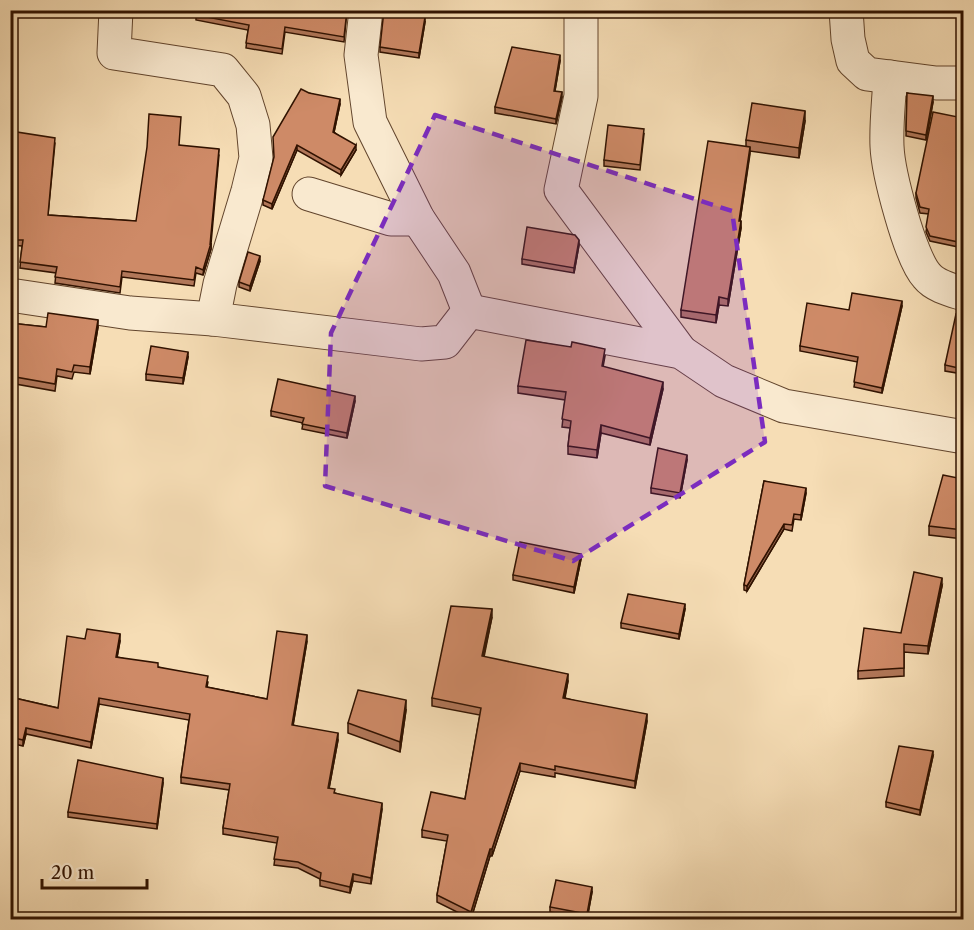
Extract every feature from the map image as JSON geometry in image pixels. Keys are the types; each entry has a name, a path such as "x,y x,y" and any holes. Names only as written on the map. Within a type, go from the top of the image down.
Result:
{"street":[{"path":"116,10 114,53 223,70 244,96 253,125 255,158 245,201 220,284 213,319"},
{"path":"366,10 361,55 370,122 418,219 454,273 469,311"},
{"path":"581,10 581,96 561,190 681,352 724,381 784,406 963,437"},
{"path":"846,10 848,39 853,60 867,74 936,83 963,83"},
{"path":"890,77 886,147 897,198 912,246 927,278 944,288 963,294"},
{"path":"309,194 391,219 418,219"},
{"path":"10,295 130,313 213,319 421,344 445,342 469,311"},
{"path":"469,311 681,352"}],"highlighted area":[{"path":"435,115 732,211 765,442 573,561 325,486 331,333"}],"building":[{"path":"196,10 347,10 344,37 285,27 282,49 246,43 249,25 196,15"},
{"path":"384,10 425,17 419,53 380,47"},
{"path":"512,47 560,55 554,91 562,92 556,119 495,107"},
{"path":"301,89 309,93 340,99 333,132 356,145 341,170 297,145 272,204 263,200 274,157 273,137"},
{"path":"907,93 933,96 926,135 906,131"},
{"path":"752,103 805,111 799,148 746,140"},
{"path":"933,112 963,118 963,243 930,236 926,227 929,209 920,207 916,193"},
{"path":"149,114 181,117 179,145 219,149 210,245 211,243 203,270 196,267 194,280 122,271 120,287 55,277 57,267 20,262 23,240 10,240 10,131 55,138 48,215 136,221 147,147"},
{"path":"608,125 644,129 640,165 604,160"},
{"path":"708,141 750,147 728,299 719,297 716,315 681,310"},
{"path":"527,227 575,235 579,240 574,268 522,259"},
{"path":"248,252 260,256 250,286 239,282"},
{"path":"852,293 902,301 882,388 854,382 858,357 800,346 807,303 849,310"},
{"path":"48,313 98,320 90,367 74,365 72,372 57,369 55,384 10,376 10,323 46,327"},
{"path":"956,314 963,316 963,369 945,365"},
{"path":"526,340 571,347 572,342 605,349 602,366 663,382 650,438 601,425 597,450 568,446 571,421 562,419 566,392 518,386"},
{"path":"151,346 188,352 183,378 146,374"},
{"path":"278,379 355,396 347,433 302,424 304,418 271,411"},
{"path":"658,448 687,455 680,493 651,488"},
{"path":"943,475 963,479 963,530 929,526"},
{"path":"764,481 806,488 801,515 794,514 792,525 784,524 747,586 744,585"},
{"path":"520,542 581,554 574,587 513,575"},
{"path":"914,572 942,578 928,646 904,644 904,668 858,671 864,628 901,633"},
{"path":"628,594 685,604 679,634 621,623"},
{"path":"451,606 492,609 482,656 568,674 563,698 647,714 635,781 555,766 555,770 520,763 471,912 437,895 448,835 422,830 431,792 465,799 481,708 432,698"},
{"path":"87,629 120,634 116,657 158,663 158,667 208,676 206,687 267,699 277,631 307,635 292,725 338,733 328,788 335,789 334,793 382,803 371,878 353,874 350,887 320,880 321,873 298,862 274,859 278,837 223,828 230,784 181,777 190,714 99,698 91,742 26,728 23,740 10,737 10,697 58,708 67,636 85,639"},
{"path":"358,690 406,700 400,742 348,723"},
{"path":"899,746 933,751 920,810 886,802"},
{"path":"78,760 163,778 157,824 68,812"},
{"path":"556,880 592,887 587,914 550,907"}]}
